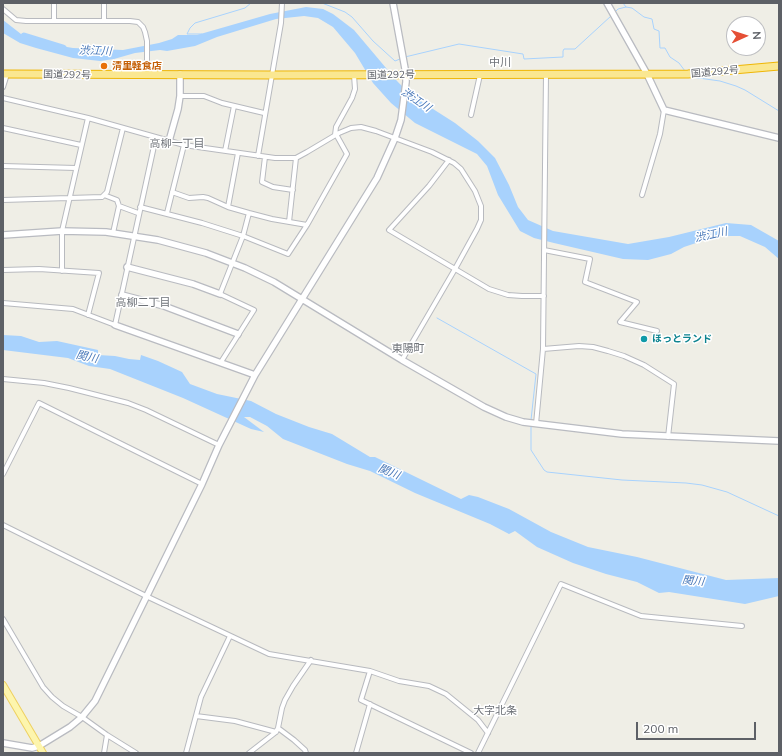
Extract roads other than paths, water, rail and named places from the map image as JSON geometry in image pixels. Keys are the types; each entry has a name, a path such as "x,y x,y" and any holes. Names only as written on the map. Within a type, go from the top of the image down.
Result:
{"highway":[{"name":"国道292号","path":"5,74 180,74 272,76 406,74 688,74 779,66"}],"main road":[{"path":"3,685 42,753"}],"street":[{"path":"54,3 54,21"},
{"path":"104,3 104,20"},
{"path":"258,156 264,112 281,23 282,3"},
{"path":"3,743 32,748 39,746 70,727 82,717 95,701 202,484 219,445 255,376 301,299 377,178 395,138 401,120 406,82 406,74 393,3"},
{"path":"607,3 647,74 664,110 660,134 642,195"},
{"path":"3,9 16,20 26,21 130,20 138,22 143,27 147,40 148,74"},
{"path":"3,86 5,74"},
{"path":"169,141 180,96 180,74"},
{"path":"536,424 543,349 546,74"},
{"path":"140,207 167,213 243,236 288,254 307,226 347,154 335,135 336,127 352,98 358,75"},
{"path":"471,115 480,75"},
{"path":"180,96 204,96 222,103 264,112"},
{"path":"3,98 88,118 184,145 265,157 296,158 335,135 351,128 361,127 395,138 449,160 461,168 469,180 481,206 481,215 477,229 402,360"},
{"path":"225,151 234,106"},
{"path":"664,110 779,138"},
{"path":"62,271 62,231 88,118"},
{"path":"3,128 81,145"},
{"path":"3,200 102,197 107,192 123,128"},
{"path":"115,325 156,137"},
{"path":"167,213 184,145"},
{"path":"228,206 238,153"},
{"path":"265,157 262,182 273,187 294,190"},
{"path":"289,222 294,190 296,158"},
{"path":"449,160 429,186 389,230 490,289 508,295 544,296"},
{"path":"3,166 76,168"},
{"path":"172,192 190,198 208,198 249,213 307,226"},
{"path":"104,195 118,200 119,206 113,233"},
{"path":"119,206 138,214"},
{"path":"220,294 243,236 249,213"},
{"path":"3,236 62,231 113,233 179,245 232,263 274,282 402,360 484,407 506,417 536,424 622,434 779,441"},
{"path":"544,250 590,260 586,282 637,302 620,322 657,332"},
{"path":"128,268 193,284 220,294 254,310 221,362"},
{"path":"3,270 40,269 99,273 88,315"},
{"path":"122,295 164,306 238,334"},
{"path":"3,303 73,309 221,362 255,376"},
{"path":"543,349 579,346 593,347 608,351 644,365 674,384 668,437"},
{"path":"3,379 21,380 69,388 128,403 219,445"},
{"path":"3,474 39,402 202,484"},
{"path":"3,524 146,596 269,654 370,671 399,681 429,686 446,694 478,720 488,733"},
{"path":"478,753 561,584 641,616 742,626"},
{"path":"3,619 43,687 52,697 63,706 136,753"},
{"path":"186,753 201,697 230,636"},
{"path":"249,753 277,730 285,700 311,660"},
{"path":"370,671 362,700 471,753"},
{"path":"356,753 370,704"},
{"path":"196,716 277,730 294,740 305,750 306,753"},
{"path":"104,753 107,735"}],"water":[{"path":"306,7 323,9 333,14 354,30 397,81 411,95 455,123 478,141 495,158 509,185 518,207 528,220 553,231 628,244 669,237 726,223 751,225 779,241 779,259 765,247 740,236 717,236 684,247 671,254 648,260 623,259 534,238 520,231 498,195 487,166 477,154 415,123 391,103 373,83 355,53 333,27 318,18 304,16 276,19 217,37 195,46 167,51 160,50 135,53 100,61 73,58 36,48 20,43 3,33 3,20 21,34 43,43 73,48 123,50 159,43 172,39 178,35 197,35 270,14"},
{"name":"関川","path":"3,335 21,336 39,342 57,341 98,350 98,355 140,360 141,355 182,372 190,384 217,394 251,401 276,414 332,434 370,457 375,457 461,499 469,495 478,497 509,509 551,532 588,547 637,557 726,580 779,578 779,596 745,604 669,592 659,593 637,582 573,563 537,547 515,531 509,534 490,524 415,493 370,471 347,464 283,439 267,426 250,417 244,417 264,432 251,429 183,398 110,369 89,366 68,358 3,350"}],"waterway":[{"path":"202,34 187,34 195,23 245,8 251,3"},
{"path":"322,3 345,12 352,17 373,41 395,61 400,59"},
{"path":"623,3 626,7"},
{"path":"615,12 618,9 626,7 632,8 644,17 652,19 654,29 659,31 660,48 665,48 670,57 679,63 685,71"},
{"path":"405,57 459,44 523,54 524,59 563,57 564,49 575,49 611,16"},
{"name":"渋江川","path":"24,36 63,48"},
{"path":"691,77 720,81 736,86 779,111"},
{"path":"437,318 536,374 531,420"},
{"path":"531,425 531,450 544,470 547,472 622,480 702,485 727,492 779,516"}],"place":[{"name":"清里軽食店","path":"104,66"},
{"name":"ほっとランド","path":"644,339"}],"district":[{"name":"中川","path":"500,63"},
{"name":"高柳一丁目","path":"177,144"},
{"name":"高柳二丁目","path":"143,303"},
{"name":"東陽町","path":"408,349"},
{"name":"大字北条","path":"495,711"}]}
